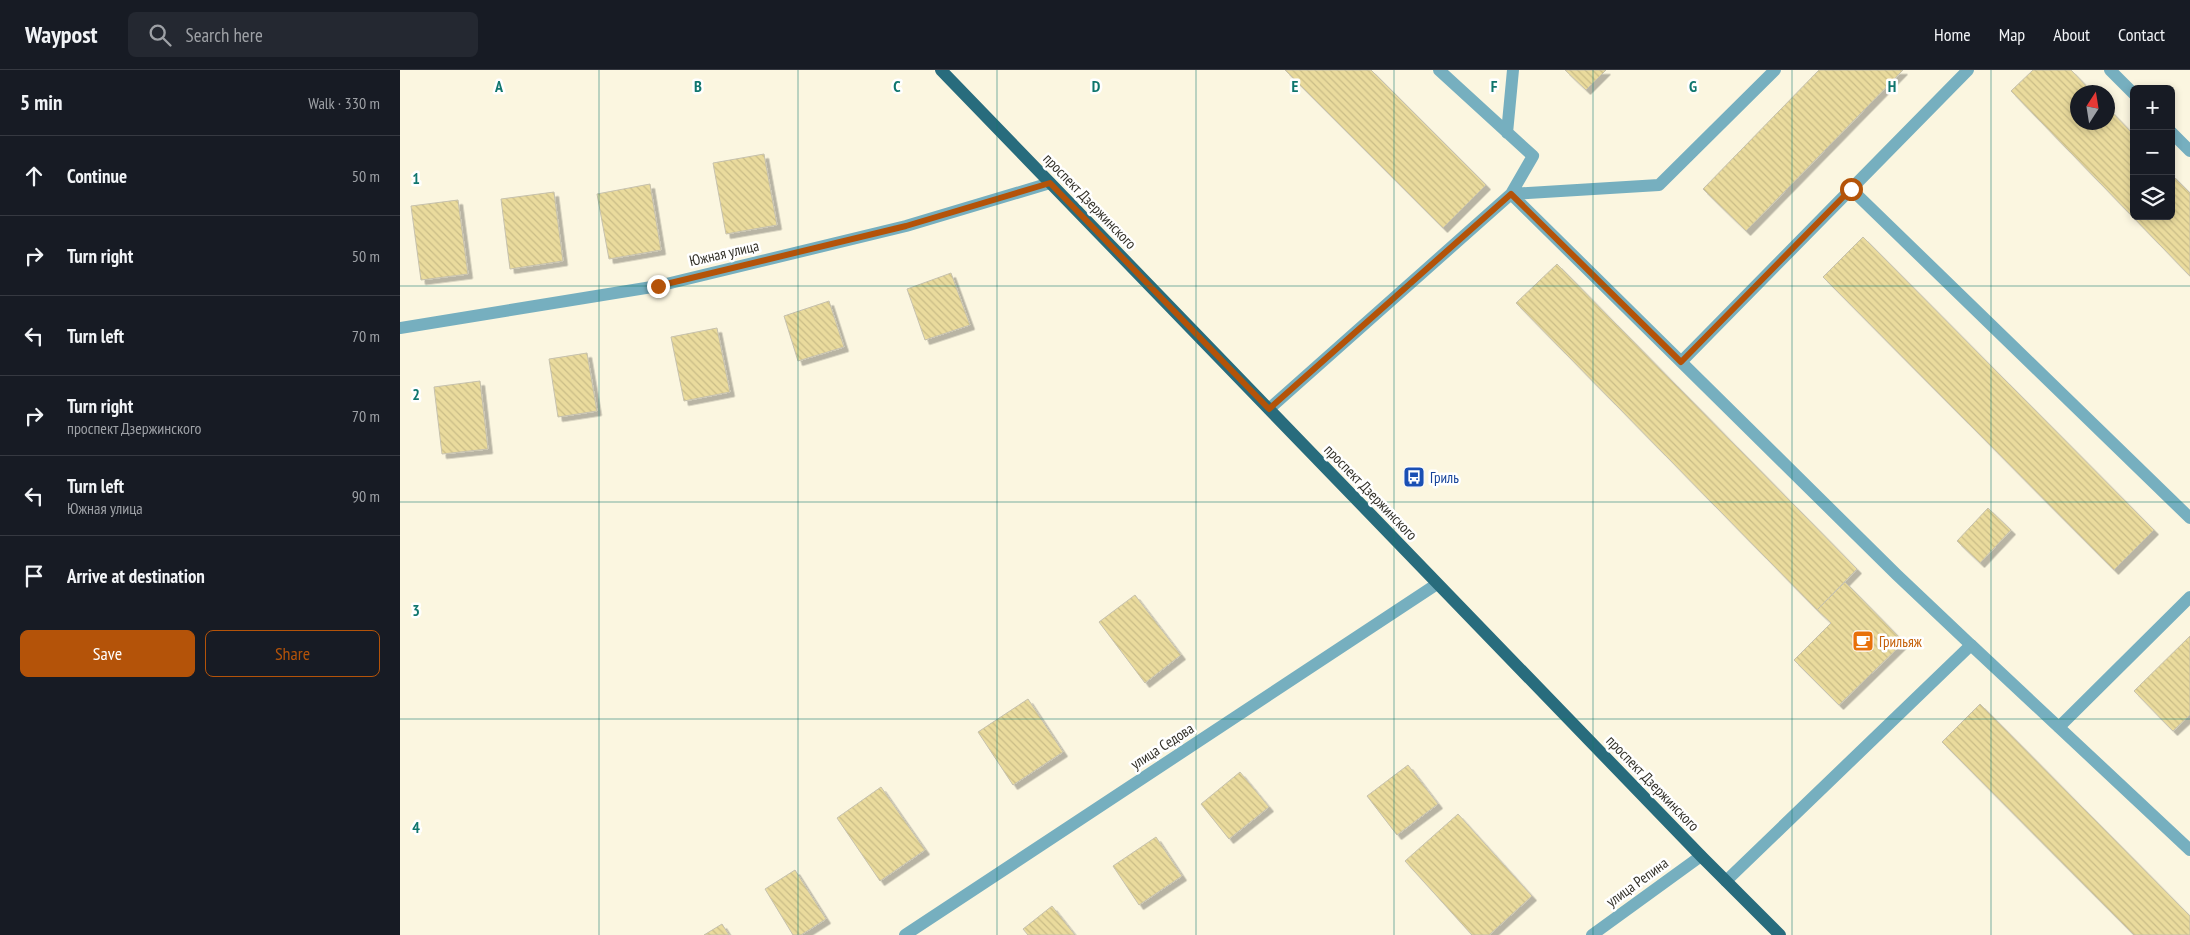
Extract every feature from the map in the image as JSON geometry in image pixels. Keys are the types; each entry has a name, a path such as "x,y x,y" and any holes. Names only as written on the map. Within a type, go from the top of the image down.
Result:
{"main road":[{"name":"проспект Дзержинского","path":"941,70 1701,856 1780,935"}],"street":[{"path":"1269,409 1511,194 1533,156 1439,70"},
{"path":"1507,133 1514,70"},
{"path":"1511,194 1659,185 1775,70"},
{"path":"1681,362 1968,70"},
{"path":"2110,70 2130,90"},
{"path":"2175,136 2190,151"},
{"name":"Южная улица","path":"400,328 658,286 906,226 1050,183"},
{"path":"1851,189 2190,518"},
{"path":"1511,194 1897,575 2190,850"},
{"name":"улица Седова","path":"905,935 1438,584"},
{"path":"2059,727 2190,597"},
{"path":"1726,881 1971,644"},
{"name":"улица Репина","path":"1592,935 1701,856"}],"building":[{"path":"1285,70 1371,70 1486,185 1443,228"},
{"path":"1565,70 1606,70 1586,90"},
{"path":"1819,70 1903,70 1746,231 1703,189"},
{"path":"2033,70 2071,70 2085,85 2070,85 2070,130 2115,130 2115,115 2130,131 2130,214 2011,91"},
{"path":"764,154 777,225 726,234 713,163"},
{"path":"2175,178 2190,193 2190,276 2136,220 2175,220"},
{"path":"650,184 661,250 609,259 597,194"},
{"path":"554,192 563,261 510,269 501,199"},
{"path":"458,200 468,274 421,280 411,206"},
{"path":"1863,237 2154,530 2114,570 1823,277"},
{"path":"1557,264 1857,569 1817,610 1516,303"},
{"path":"951,273 970,325 925,340 907,289"},
{"path":"829,301 844,347 798,361 784,316"},
{"path":"717,328 730,392 684,401 671,337"},
{"path":"587,353 597,411 558,417 549,359"},
{"path":"480,381 488,449 442,454 434,387"},
{"path":"1988,508 2011,530 1980,563 1957,541"},
{"path":"1845,582 1904,642 1839,705 1794,660 1831,623 1817,610"},
{"path":"1135,595 1181,655 1145,683 1099,622"},
{"path":"2190,636 2190,715 2173,731 2134,691"},
{"path":"1028,699 1063,752 1013,785 978,732"},
{"path":"1980,704 2190,916 2190,935 2134,935 1942,742"},
{"path":"1408,765 1438,804 1397,835 1367,796"},
{"path":"1240,772 1269,807 1229,839 1201,804"},
{"path":"881,787 925,850 880,881 837,818"},
{"path":"1458,814 1532,896 1489,935 1472,935 1405,861"},
{"path":"1156,837 1182,876 1139,905 1113,866"},
{"path":"795,870 826,919 801,935 793,935 765,889"},
{"path":"1052,906 1075,935 1028,935 1023,929"},
{"path":"722,924 729,935 704,935"}],"place":[{"name":"Гриль","path":"1414,477"},
{"name":"Грильяж","path":"1863,641"}],"route":[{"path":"658,286 906,226 1050,183 1269,409 1511,194 1681,362 1851,189"}]}
